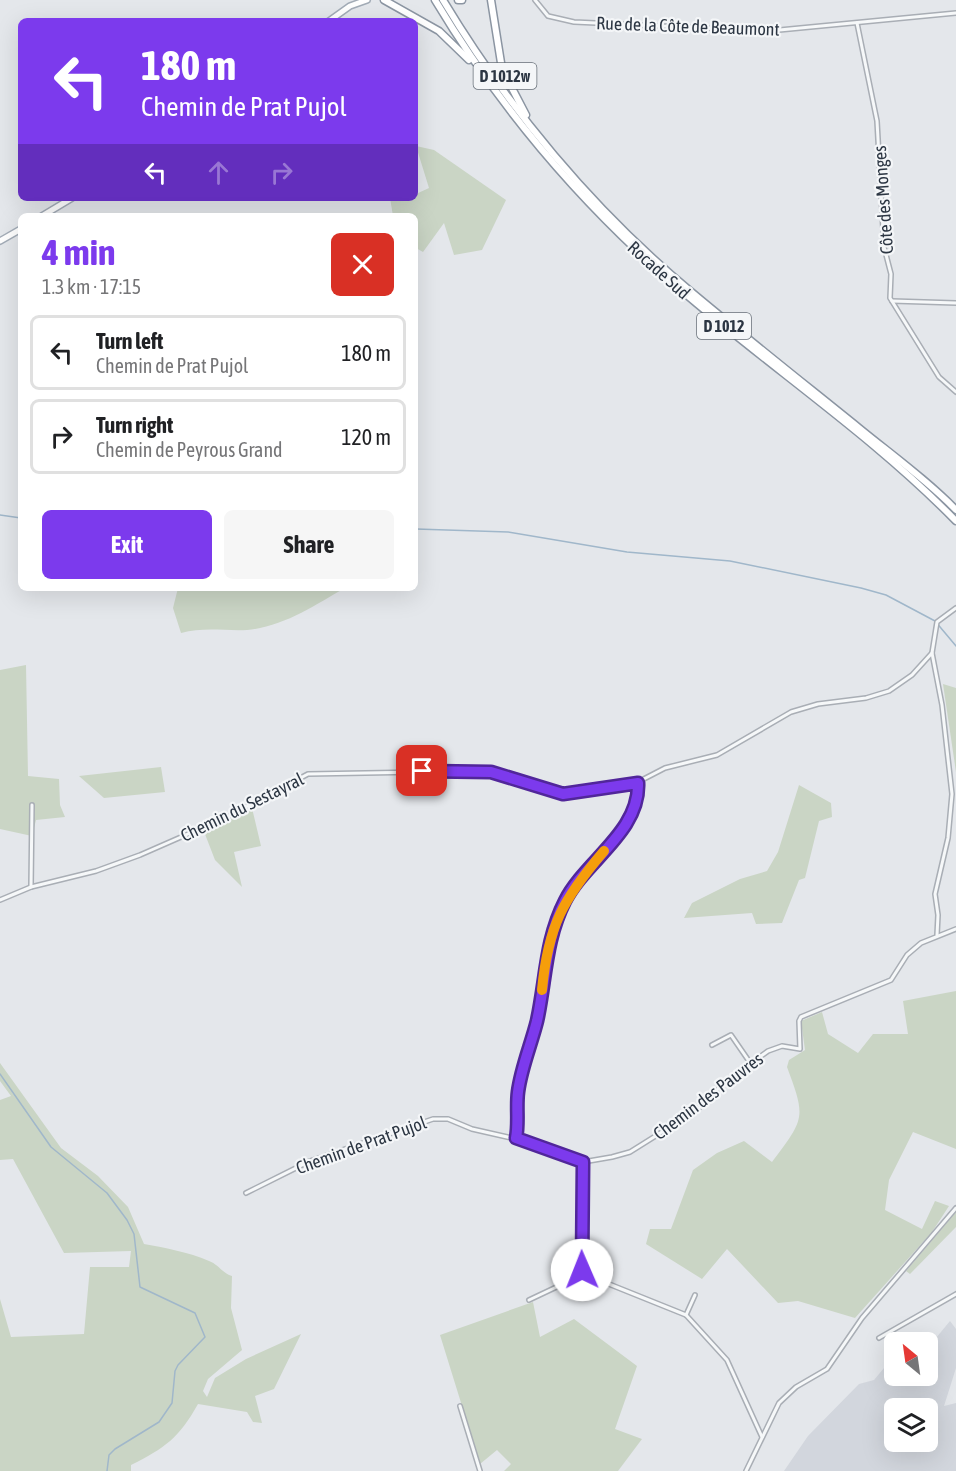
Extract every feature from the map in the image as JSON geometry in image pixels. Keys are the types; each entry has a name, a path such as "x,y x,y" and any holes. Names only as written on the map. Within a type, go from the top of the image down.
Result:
{"highway":[{"path":"384,0 415,18"},
{"name":"Rocade Sud","path":"435,0 489,83 548,160 635,250 909,477 956,520"},
{"name":"Rocade Sud","path":"443,0 469,44 510,102 611,218 687,288 915,473 956,510"},
{"name":"D 1012w","path":"491,0 502,69 520,107 545,143"},
{"path":"418,20 446,36 489,83"}],"main road":[{"path":"338,14 348,0"},
{"path":"333,18 357,1 367,0"},
{"path":"47,213 67,201"},
{"path":"0,241 18,231"}],"street":[{"name":"Rue de la Côte de Beaumont","path":"535,0 548,16 573,22 769,31 956,13"},
{"name":"Côte des Monges","path":"856,23 878,122 884,247 891,274 892,302 939,377 956,392"},
{"path":"892,302 956,303"},
{"path":"937,935 939,915 935,894 948,838 952,794 942,705 932,653 936,623 956,608"},
{"name":"Chemin du Sestayral","path":"0,900 31,887 96,871 140,855 229,816 308,774 480,771 550,792 572,795 638,783 665,768 717,755 791,712 818,704 866,698 889,691 912,675 932,653"},
{"path":"516,1138 518,1089 537,1019 549,941 566,899 627,821 638,783"},
{"path":"31,887 32,805"},
{"name":"Chemin des Pauvres","path":"583,1162 630,1152 697,1110 725,1082 779,1046 800,1049 798,1024 801,1017 891,980 907,955 921,943 956,929"},
{"path":"712,1045 731,1035 750,1064"},
{"name":"Chemin de Prat Pujol","path":"246,1194 316,1159 427,1120 447,1119 472,1130 516,1138 583,1162"},
{"path":"583,1162 584,1274"},
{"path":"746,1471 783,1399 796,1387 827,1369 862,1318 956,1208"},
{"path":"529,1300 584,1274 686,1315 727,1360 762,1437"},
{"path":"879,1338 956,1294"},
{"path":"686,1315 695,1295"},
{"path":"460,1407 480,1471"}],"shaded area":[{"path":"950,1321 956,1329 956,1368 944,1406 956,1403 956,1471 784,1471 808,1436 859,1384 874,1380 884,1368 884,1386 938,1386 938,1336"}],"green space":[{"path":"418,146 434,150 506,200 482,250 454,255 444,223 423,252 418,249 418,213 392,213 390,201 418,201 418,193 429,188"},
{"path":"177,591 340,591 286,620 247,630 205,630 181,633 173,608"},
{"path":"26,665 28,776 59,779 60,805 65,817 36,820 32,836 0,829 0,670"},
{"path":"943,684 956,688 956,772"},
{"path":"161,767 165,792 104,798 79,776"},
{"path":"799,785 831,803 832,817 819,821 805,878 799,880 782,923 756,924 752,913 684,918 692,903 740,879 767,871 778,852"},
{"path":"252,808 261,846 234,852 242,887 215,860 203,829"},
{"path":"956,991 956,1149 913,1132 889,1180 885,1210 922,1229 935,1201 949,1206 932,1232 855,1318 798,1301 778,1303 727,1249 702,1279 646,1244 650,1229 671,1229 693,1170 717,1153 744,1141 772,1162 791,1136 799,1117 799,1108 787,1067 789,1060 805,1050 801,1021 822,1012 828,1034 858,1053 873,1034 908,1034 903,1001"},
{"path":"0,1063 61,1148 98,1176 128,1207 144,1244 212,1262 232,1276 231,1308 242,1350 208,1379 203,1391 207,1397 215,1378 246,1359 301,1334 274,1389 255,1396 262,1423 253,1422 247,1412 198,1404 170,1441 131,1465 131,1471 0,1471 0,1299 11,1337 84,1334 90,1267 129,1267 131,1251 64,1253 13,1159 0,1160 0,1100 11,1096 0,1081"},
{"path":"956,1212 956,1227 910,1274 906,1271"},
{"path":"533,1302 540,1337 574,1319 637,1366 615,1429 642,1439 618,1471 504,1471 511,1464 497,1450 480,1464 440,1335"}],"waterway":[{"path":"0,515 18,518"},
{"path":"418,529 508,532 627,552 730,561 861,588 886,595 935,621 956,646"},
{"path":"0,1074 51,1147 107,1193 127,1220 134,1234 140,1287 195,1313 205,1337 178,1365 175,1371 172,1403 159,1422 115,1449 109,1455 107,1471"}],"slow traffic":[{"path":"542,990 546,952 556,920 566,899 604,851"}],"route":[{"path":"422,771 491,772 550,792 572,795 638,783 639,785 627,821 618,836 580,880 566,899 556,920 546,952 537,1019 517,1096 516,1138 583,1162 582,1270"}]}
